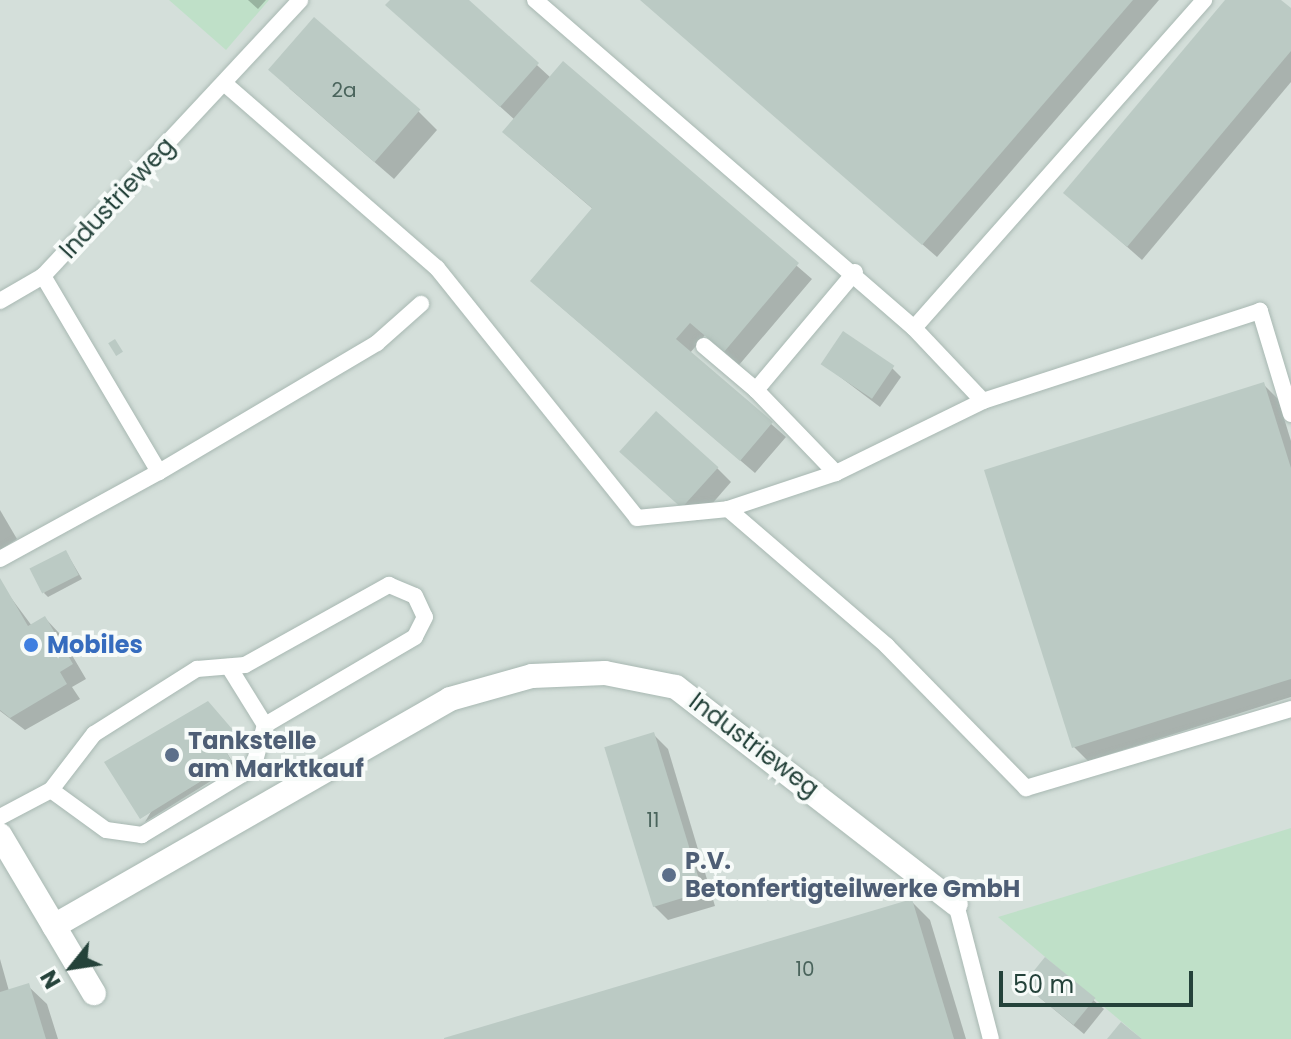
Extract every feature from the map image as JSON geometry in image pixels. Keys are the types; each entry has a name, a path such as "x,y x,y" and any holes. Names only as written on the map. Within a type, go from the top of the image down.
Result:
{"street":[{"name":"Industrieweg","path":"54,926 450,699 532,676 605,673 676,687 956,904"},
{"path":"0,835 94,993"}],"lane":[{"name":"Industrieweg","path":"0,301 43,276 300,0"},
{"path":"535,0 855,272 914,328 983,401"},
{"path":"914,328 1204,0"},
{"path":"224,83 437,268 637,518 728,509 836,473 983,401 1260,311 1291,414"},
{"path":"756,390 855,272"},
{"path":"43,276 159,472"},
{"path":"0,559 159,472 377,343 421,304"},
{"path":"704,346 756,390 836,473"},
{"path":"728,509 887,646 1026,788 1291,709"},
{"path":"0,817 51,790 94,734 197,669 245,665 389,585 415,596 425,617 415,637 265,725 253,768 142,835 106,830 51,790"},
{"path":"229,667 265,725"},
{"path":"956,904 991,1039"}],"shaded area":[{"path":"0,0 1291,0 1291,1039 0,1039"}],"green space":[{"path":"169,0 269,0 226,50"},
{"path":"1291,828 1291,1039 1142,1039 998,917"}],"building":[{"path":"390,0 469,0 539,63 500,107 385,5"},
{"path":"640,0 1133,0 922,245"},
{"path":"1225,0 1281,0 1291,8 1291,51 1127,247 1063,193"},
{"path":"314,17 420,110 374,162 268,70"},
{"path":"563,61 799,263 724,352 690,323 676,339 773,422 740,461 530,281 592,208 502,132"},
{"path":"843,331 894,366 872,399 821,364"},
{"path":"115,339 123,352 116,356 108,343"},
{"path":"1264,382 1291,468 1291,679 1072,748 984,470"},
{"path":"656,411 718,467 682,508 619,452"},
{"path":"66,550 79,575 42,594 29,569"},
{"name":"Mobiles","path":"0,578 28,626 45,616 73,664 60,672 67,684 10,718 0,710"},
{"name":"Tankstelle am Marktkauf","path":"208,701 233,730 224,748 232,762 140,819 104,762"},
{"path":"654,732 703,892 653,907 604,747"},
{"path":"912,899 954,1039 444,1039 444,1038"},
{"path":"1045,957 1096,998 1073,1025 1023,984"},
{"path":"29,983 46,1039 0,1039 0,992"},
{"path":"1121,1022 1142,1039 1107,1039"}],"place":[{"name":"Mobiles","path":"31,645"},
{"name":"Tankstelle am Marktkauf","path":"172,755"},
{"name":"P.V. Betonfertigteilwerke GmbH","path":"669,875"}]}
